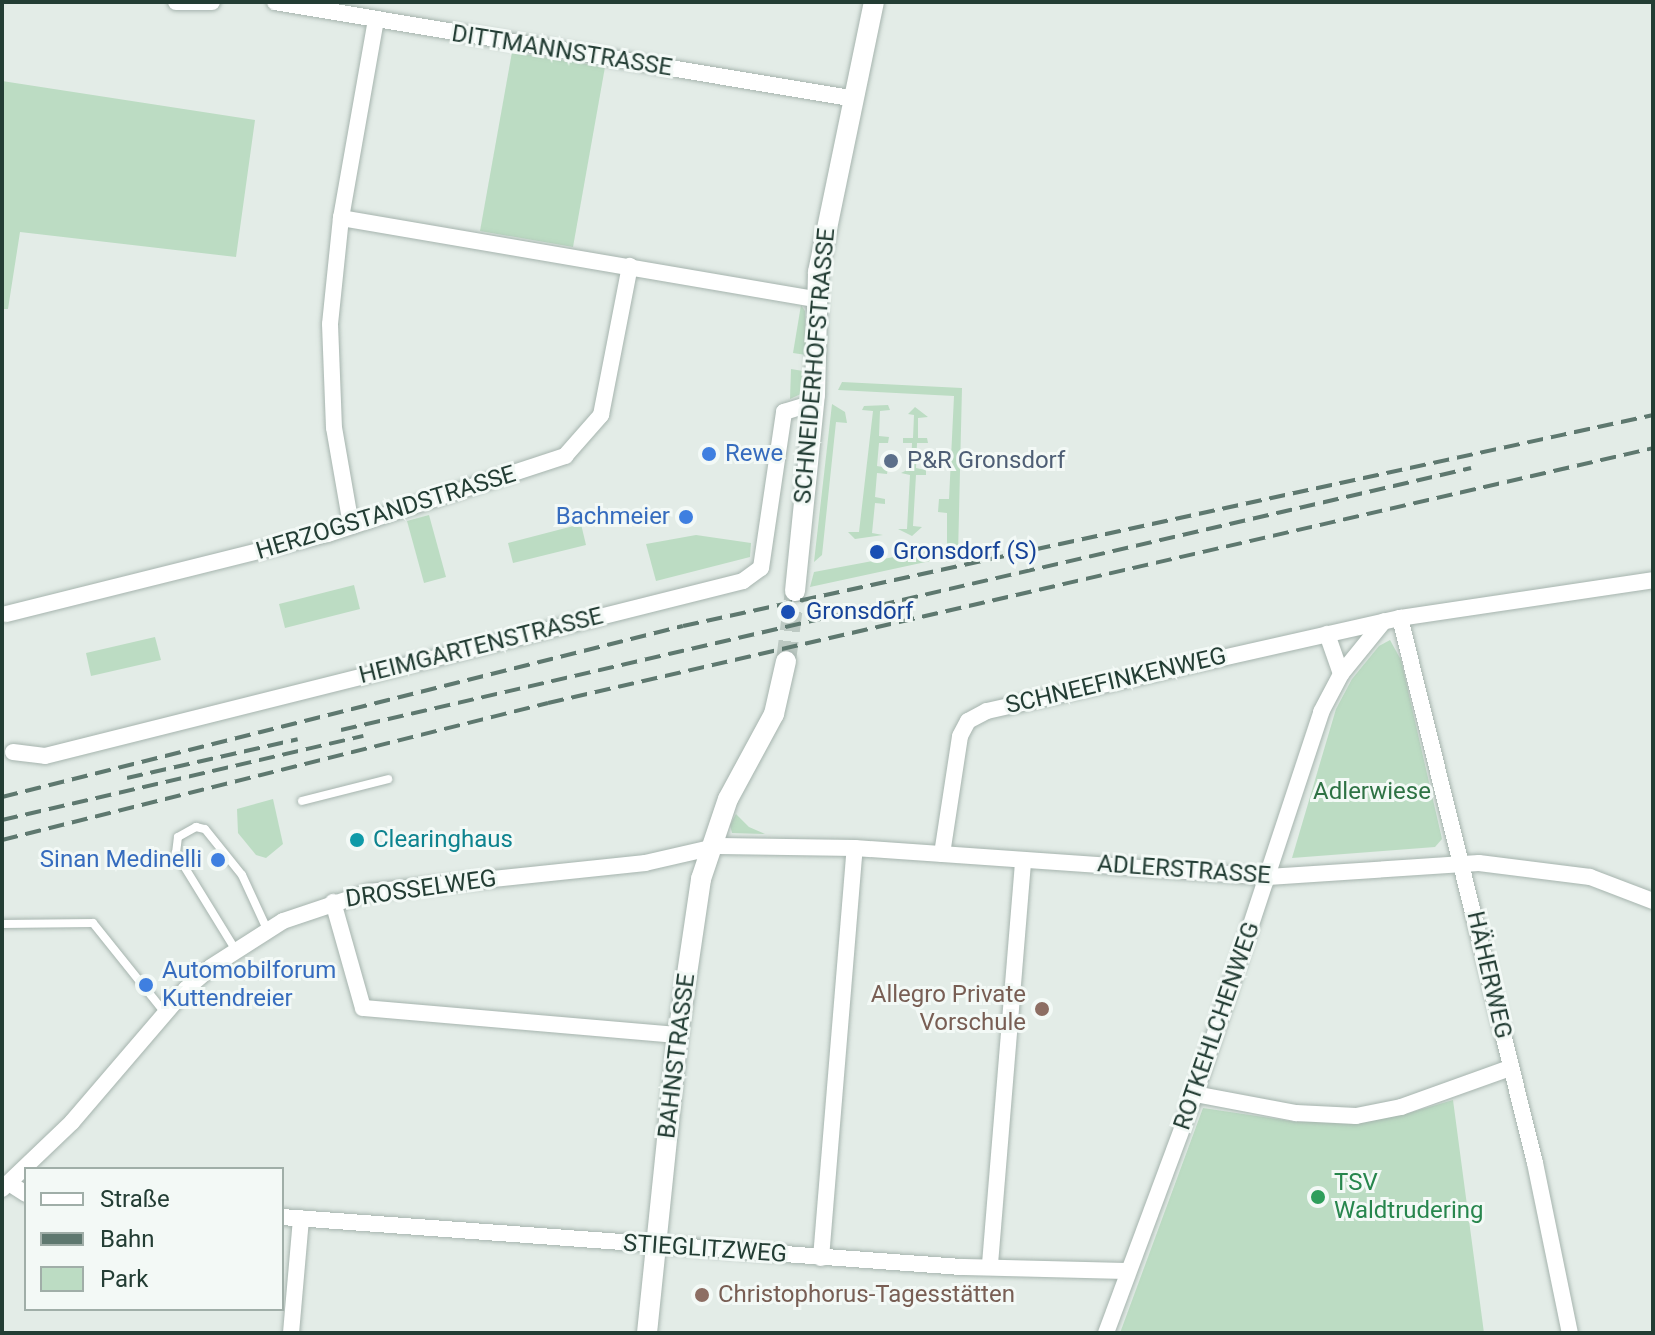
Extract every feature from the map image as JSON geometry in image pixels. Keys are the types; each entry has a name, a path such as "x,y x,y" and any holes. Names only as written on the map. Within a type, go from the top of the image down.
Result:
{"street":[{"path":"176,2 212,2"},
{"name":"DITTMANNSTRASSE","path":"275,2 850,98"},
{"name":"SCHNEIDERHOFSTRASSE","path":"795,591 814,403 816,299 850,98 874,2"},
{"path":"351,525 329,362 341,218 376,19"},
{"path":"341,218 816,299"},
{"name":"HERZOGSTANDSTRASSE","path":"3,615 213,565 550,463 578,445 601,415 630,266"},
{"name":"HEIMGARTENSTRASSE","path":"13,752 45,756 743,581 761,568 784,412 814,403"},
{"name":"SCHNEEFINKENWEG","path":"942,854 960,736 975,717 1392,620 1653,580"},
{"name":"ROTKEHLCHENWEG","path":"1106,1333 1195,1094 1321,712 1341,674 1392,620"},
{"name":"HÄHERWEG","path":"1392,620 1462,863 1570,1333"},
{"path":"1327,634 1341,674"},
{"name":"BAHNSTRASSE","path":"647,1333 678,1035 695,914 710,846 774,714 786,661"},
{"name":"ADLERSTRASSE","path":"710,846 855,848 1268,877 1462,863 1590,877 1653,901"},
{"name":"DROSSELWEG","path":"26,1167 72,1122 165,1013 235,949 267,929 333,902 383,890 677,859 710,846"},
{"path":"821,1258 855,848"},
{"path":"990,1264 1023,860"},
{"path":"333,902 363,1008 678,1035"},
{"path":"1195,1094 1296,1113 1356,1116 1401,1107 1510,1068"},
{"name":"DROSSELWEG","path":"6,1186 24,1169"},
{"name":"STIEGLITZWEG","path":"284,1217 821,1258 1128,1271"},
{"path":"291,1333 301,1218"}],"lane":[{"path":"302,801 388,779"},
{"path":"235,949 176,853 178,837 196,827 205,829 242,875 267,929"},
{"path":"2,924 93,923 165,1013"}],"green space":[{"path":"512,52 605,67 573,247 480,231"},
{"path":"2,81 255,120 236,257 20,232 8,309 2,309"},
{"path":"801,305 805,311 806,355 793,353"},
{"path":"791,369 803,371 801,394 790,399"},
{"path":"842,382 962,388 958,555 810,587 814,572 947,547 947,513 938,512 939,499 949,499 954,396 838,390"},
{"path":"832,404 845,412 847,423 836,422 822,555 814,562"},
{"path":"888,405 890,410 880,411 879,436 889,437 888,443 879,443 877,466 888,468 887,474 877,473 875,497 885,499 885,504 875,503 872,533 883,535 855,539 848,532 859,532 873,411 862,410 864,406"},
{"path":"915,407 928,417 918,418 918,438 927,438 928,443 917,443 916,468 926,470 926,475 916,475 913,526 922,527 912,536 898,529 907,529 910,475 901,473 911,468 912,443 903,443 903,438 913,438 914,415 908,414"},
{"path":"429,515 446,577 424,583 407,521"},
{"path":"581,524 586,545 513,563 508,543"},
{"path":"696,535 751,543 750,557 656,581 646,544"},
{"path":"354,585 360,609 285,628 279,604"},
{"path":"155,637 161,660 91,676 86,653"},
{"name":"Adlerwiese","path":"1390,640 1401,660 1442,839 1435,847 1292,858 1336,709 1352,679 1379,646"},
{"path":"273,799 283,844 266,858 256,855 238,833 237,809"},
{"path":"736,814 749,827 765,834 732,833 730,825"},
{"name":"TSV Waldtrudering","path":"1453,1100 1484,1333 1120,1333 1203,1108 1297,1122 1402,1115"}],"tunnel":[{"path":"786,661 795,591"}],"railway":[{"path":"2,797 683,626 1653,415"},
{"path":"2,840 548,703 1653,448"},
{"path":"341,730 1471,468"},
{"path":"2,820 363,736"},
{"path":"127,778 298,739"}],"place":[{"name":"Rewe","path":"709,454"},
{"name":"P&R Gronsdorf","path":"891,461"},
{"name":"Bachmeier","path":"686,517"},
{"name":"Gronsdorf (S)","path":"877,552"},
{"name":"Gronsdorf","path":"788,612"},
{"name":"Clearinghaus","path":"357,840"},
{"name":"Sinan Medinelli","path":"218,860"},
{"name":"Automobilforum Kuttendreier","path":"146,985"},
{"name":"Allegro Private Vorschule","path":"1042,1009"},
{"name":"TSV Waldtrudering","path":"1318,1197"},
{"name":"Christophorus-Tagesstätten","path":"702,1295"}]}
